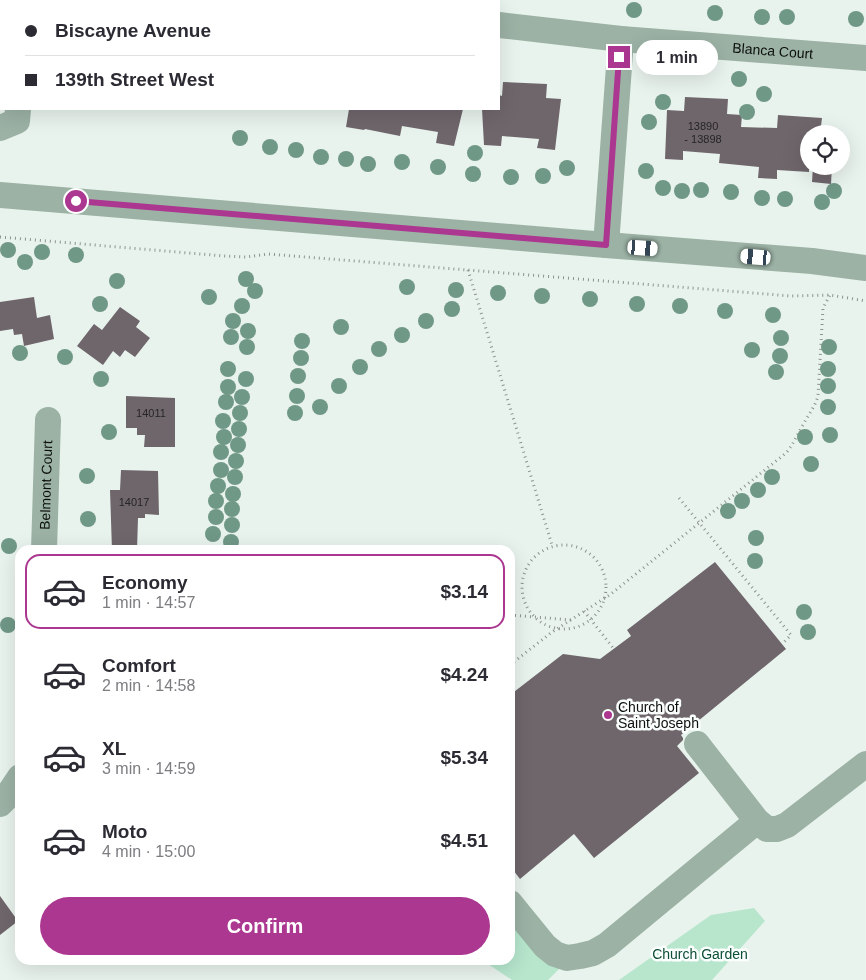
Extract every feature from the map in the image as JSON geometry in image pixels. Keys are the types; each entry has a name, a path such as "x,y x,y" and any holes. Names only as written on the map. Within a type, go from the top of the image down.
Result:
{"street":[{"name":"Blanca Court","path":"500,24 621,39 866,58"},
{"path":"606,245 621,39"},
{"path":"0,128 17,121 18,110"},
{"path":"0,195 812,261 866,268"},
{"name":"Belmont Court","path":"44,545 48,420"},
{"path":"697,744 757,821 766,829 777,829 787,825 866,764"},
{"path":"0,804 15,784"},
{"path":"515,909 544,946 555,954 567,958 593,953 607,945 757,821"}],"path":[{"path":"0,236 224,256 246,257 268,254 791,296 830,295 866,301"},
{"path":"468,270 552,545"},
{"path":"515,662 557,629 604,598 786,453 792,446 818,396 823,308 830,295"},
{"path":"679,498 791,635 782,644"},
{"path":"552,545 573,545 591,553 599,563 605,578 604,598 600,610 584,625 569,629 557,629 543,624 534,616 526,604 523,581 527,568 533,558 541,551 552,545"},
{"path":"584,611 614,649"},
{"path":"515,615 571,620"}],"green space":[{"name":"Church Garden","path":"754,908 765,921 712,980 619,980 711,915"},
{"path":"515,918 560,968 548,980 512,980 490,965 515,965"}],"building":[{"path":"503,82 547,84 546,98 561,99 555,150 537,148 539,139 502,136 501,146 484,145 482,110 500,110 500,95 502,96"},
{"path":"685,97 728,99 727,114 742,115 741,127 777,128 778,115 822,118 821,125 800,125 800,171 777,170 777,179 758,178 759,167 719,163 720,154 683,151 683,160 665,159 667,110 684,111"},
{"path":"349,110 463,110 454,146 436,143 438,132 402,126 400,136 346,127"},
{"path":"812,175 832,175 831,184 812,182"},
{"path":"34,297 37,318 50,315 54,339 24,346 22,334 14,335 13,329 0,331 0,302"},
{"path":"120,307 140,321 136,327 150,338 135,357 125,350 120,357 113,351 103,365 77,346 94,324 102,330"},
{"path":"126,396 175,398 175,447 144,447 145,435 137,435 137,428 126,428"},
{"path":"121,470 158,471 159,515 145,514 145,518 138,518 137,545 112,545 110,490 120,490"},
{"name":"Church of Saint Joseph","path":"715,562 786,649 681,735 683,740 677,746 699,773 594,858 574,834 520,879 515,872 515,691 563,654 600,659 631,636 627,630"},
{"path":"0,896 15,917 15,923 0,935"}],"place":[{"name":"Church of Saint Joseph","path":"608,715"}],"route":[{"path":"76,201 606,245 619,57"}]}
